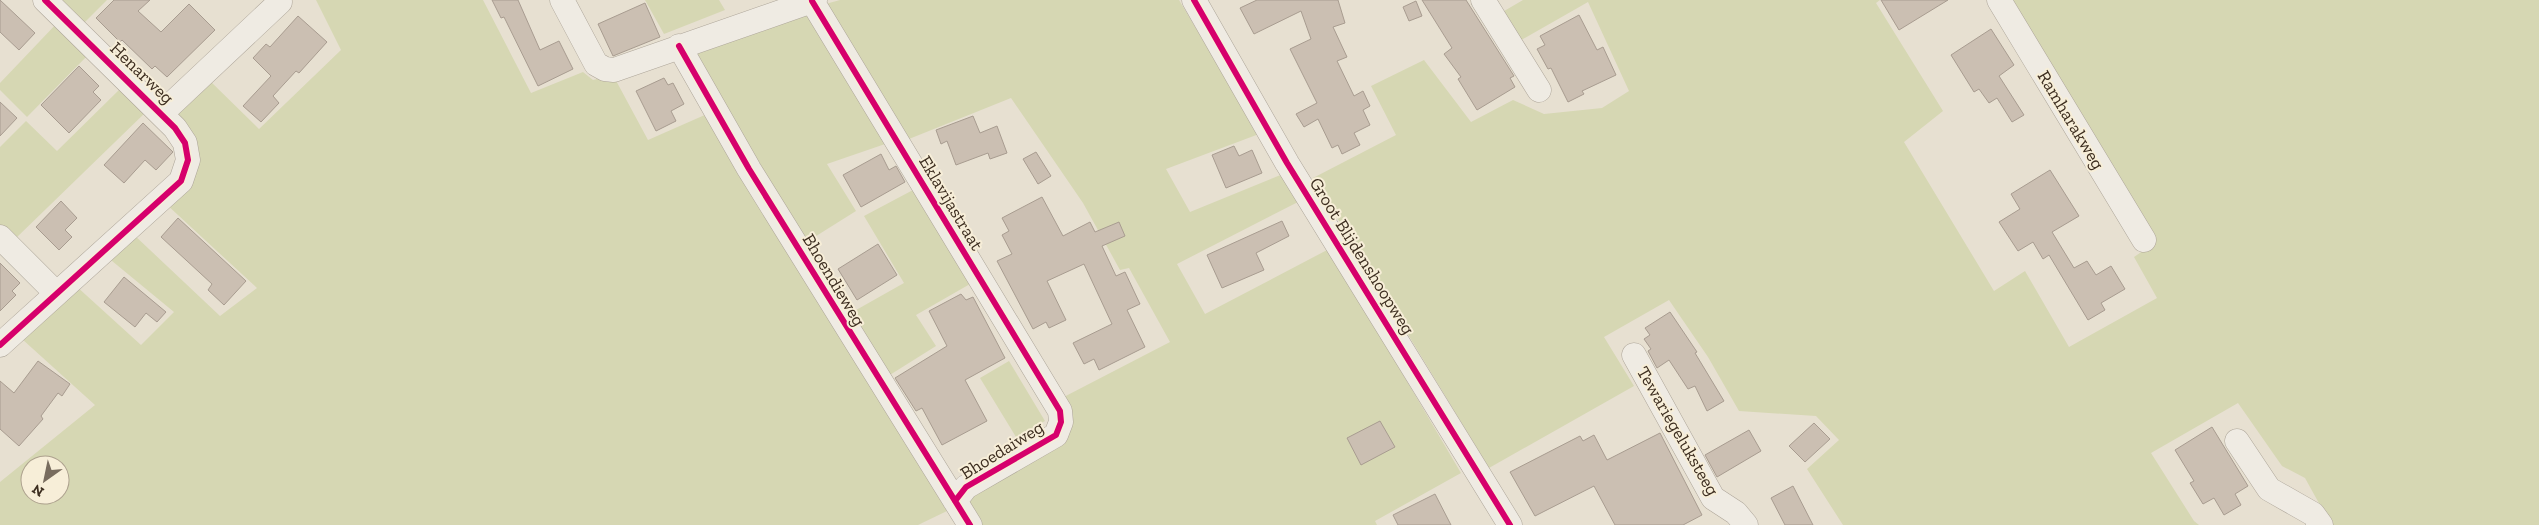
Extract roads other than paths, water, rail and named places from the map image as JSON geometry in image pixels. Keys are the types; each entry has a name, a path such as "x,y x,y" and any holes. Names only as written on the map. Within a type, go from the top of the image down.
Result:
{"street":[{"name":"Henarweg","path":"45,0 162,113 185,143 188,160 181,181 56,293"},
{"path":"562,0 596,64 605,69 614,70 813,0"},
{"name":"Eklavijastraat","path":"813,0 1060,411 1061,422"},
{"name":"Groot Blijdenshoopweg","path":"1194,0 1286,163 1510,525"},
{"path":"1483,0 1539,90"},
{"name":"Ramharakweg","path":"1999,0 2144,240"},
{"path":"162,113 280,2"},
{"name":"Bhoendieweg","path":"679,46 749,169 970,525"},
{"path":"0,237 56,293 0,345"},
{"name":"Tewariegeluksteeg","path":"1634,355 1713,498 1736,513 1746,525"},
{"name":"Bhoedaiweg","path":"955,502 966,487 1056,435 1061,422"},
{"path":"2237,441 2268,490 2313,514 2321,525"}]}
